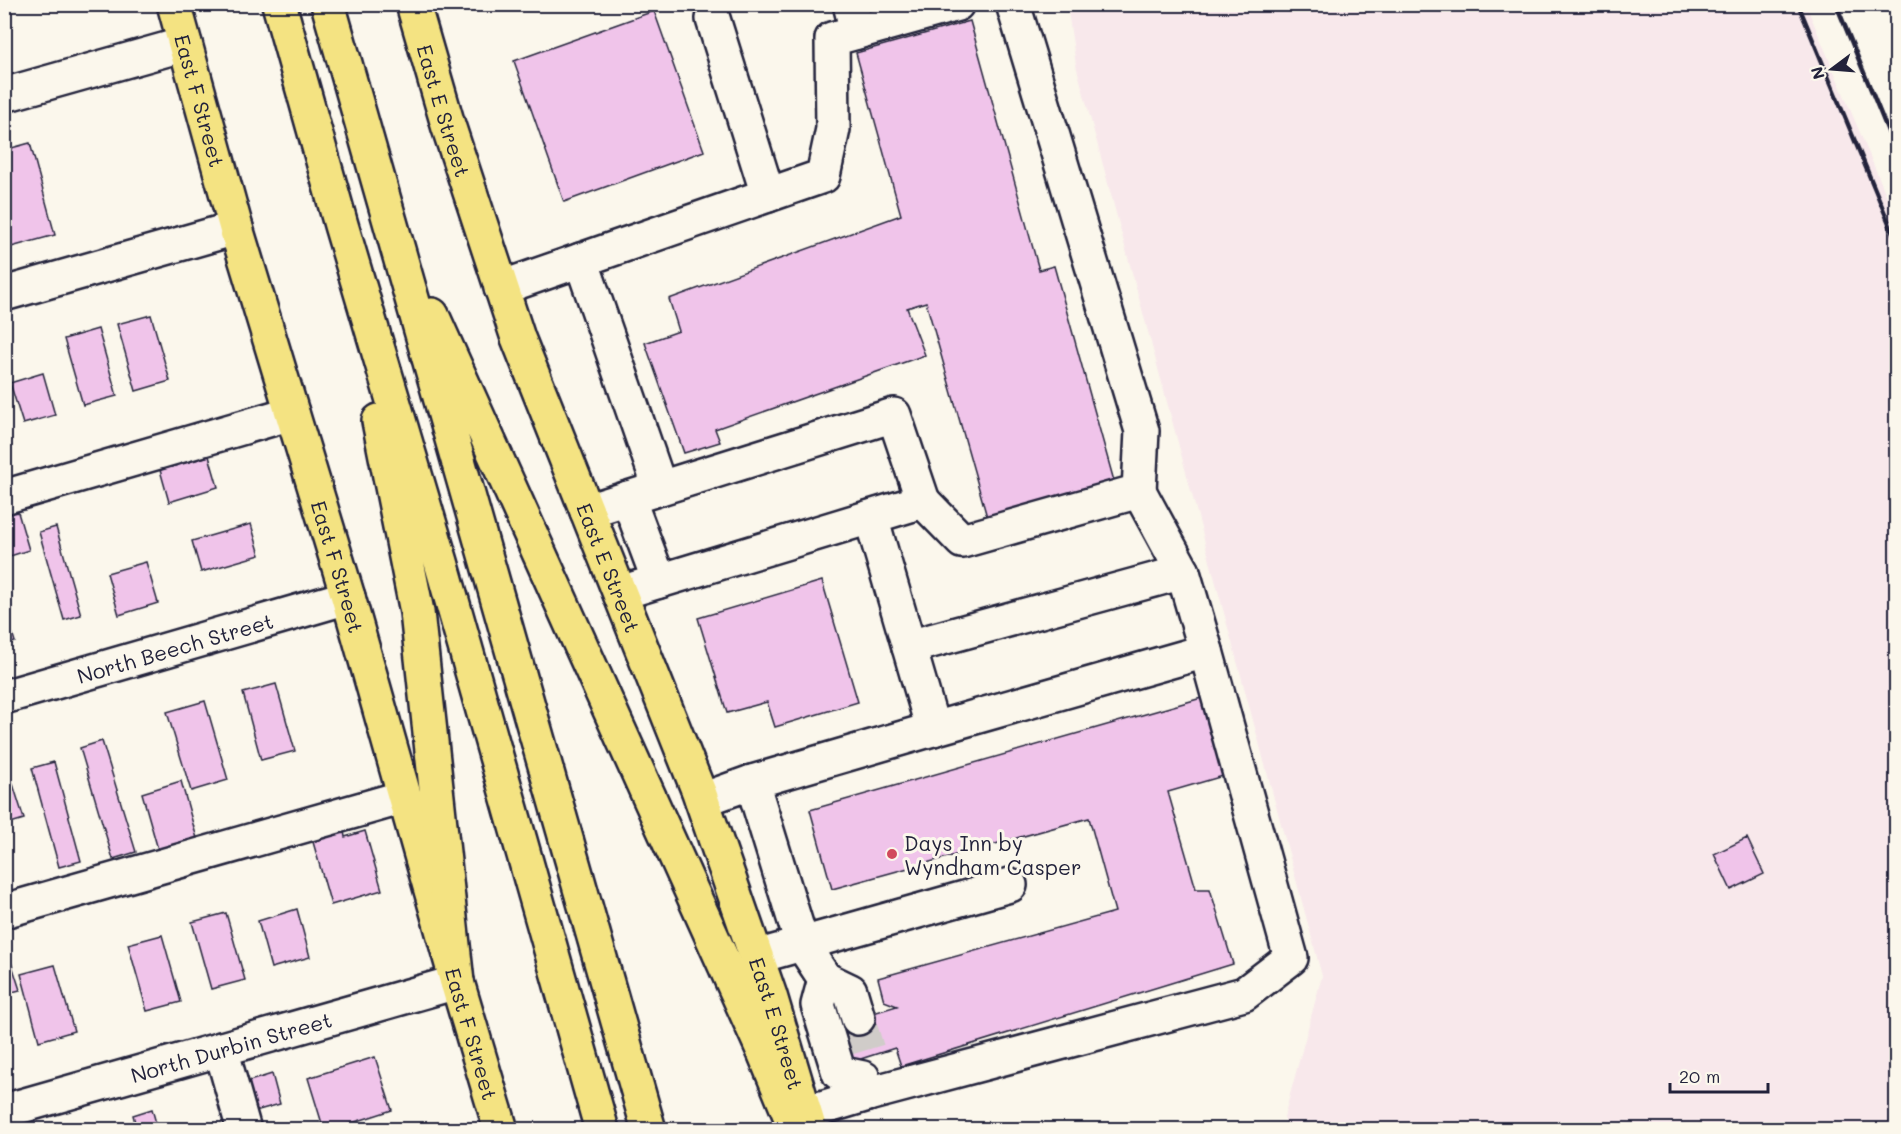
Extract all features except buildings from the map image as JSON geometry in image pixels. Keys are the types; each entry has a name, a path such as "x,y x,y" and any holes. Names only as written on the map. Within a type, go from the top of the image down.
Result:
{"main road":[{"name":"East F Street","path":"174,4 236,228 348,597 501,1130"},
{"path":"279,4 602,1130"},
{"path":"328,4 649,1130"},
{"name":"East E Street","path":"413,4 448,125 518,338 702,800 756,957 804,1124"},
{"path":"386,211 764,1052 804,1124"},
{"path":"341,225 417,612 457,982"}],"street":[{"path":"501,288 823,176 833,129 832,39 853,18 957,4"},
{"path":"825,979 818,1005 839,1073 867,1076 1244,994 1291,958 1183,573 1139,491 1142,431 1013,4"},
{"path":"713,19 768,195"},
{"path":"4,95 185,44"},
{"path":"4,294 236,228"},
{"path":"581,260 660,488"},
{"path":"4,497 292,413"},
{"path":"587,511 894,415 923,501 962,541 1139,491"},
{"path":"628,498 659,581"},
{"path":"620,593 923,501"},
{"path":"871,517 933,729"},
{"path":"909,647 1183,573"},
{"name":"North Beech Street","path":"4,697 348,597"},
{"path":"702,800 752,782 1206,651"},
{"path":"752,782 802,944 825,979 850,991 858,1018"},
{"path":"4,910 404,796"},
{"path":"756,957 1010,885"},
{"name":"North Durbin Street","path":"4,1111 457,982"},
{"path":"221,1049 244,1130"},
{"path":"804,1124 867,1076"}],"shaded area":[{"path":"1067,5 1806,5 1896,218 1896,1129 1288,1129 1284,1117 1322,976 1076,65"}],"tunnel":[{"path":"858,1018 870,1057"}],"railway":[{"path":"1798,4 1896,240"},
{"path":"1836,4 1896,151"}],"place":[{"name":"Days Inn by Wyndham Casper","path":"892,854"}]}
